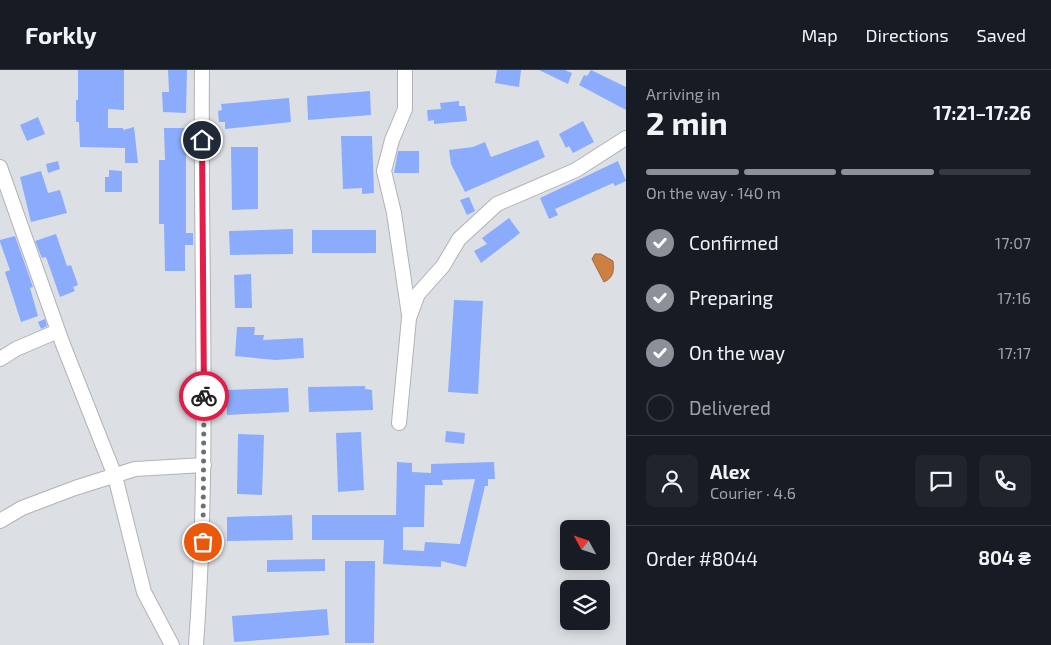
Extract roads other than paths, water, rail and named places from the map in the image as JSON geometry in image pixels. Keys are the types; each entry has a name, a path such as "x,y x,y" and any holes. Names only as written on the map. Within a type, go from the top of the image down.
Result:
{"street":[{"path":"196,645 203,542 204,465 202,70"},
{"path":"399,423 409,318 394,213 384,171 392,140 405,109 405,70"},
{"path":"409,318 418,294 443,266 459,239 497,204 576,170 626,138"},
{"path":"0,167 58,331 114,476 144,592 172,645"},
{"path":"403,269 411,277 422,277 443,266"},
{"path":"0,359 16,349 58,331"},
{"path":"0,521 22,508 135,470 204,465"}]}
